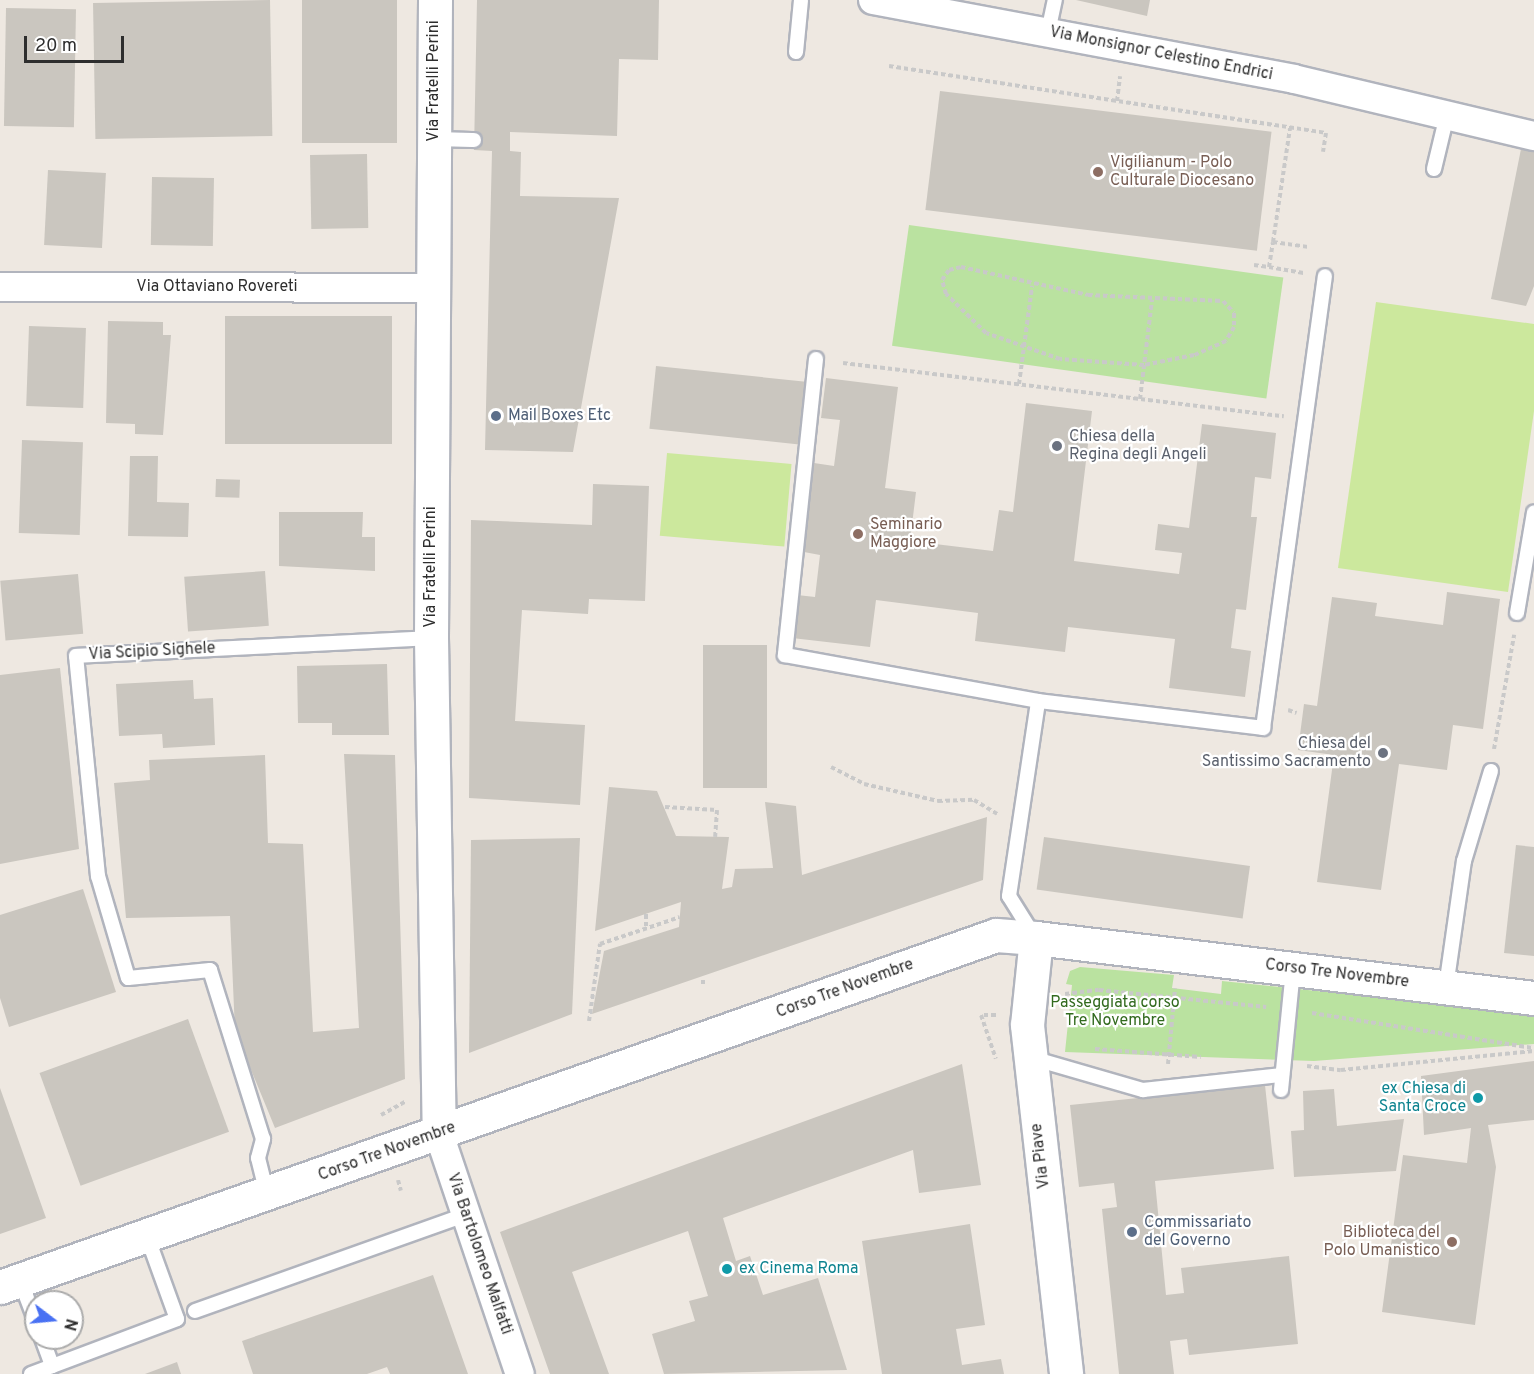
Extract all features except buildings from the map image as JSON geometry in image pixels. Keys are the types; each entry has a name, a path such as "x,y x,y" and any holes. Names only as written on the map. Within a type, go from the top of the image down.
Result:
{"street":[{"name":"Via Fratelli Perini","path":"435,0 431,638 439,1134"},
{"name":"Via Monsignor Celestino Endrici","path":"873,0 1294,79 1534,136"},
{"name":"Via Ottaviano Rovereti","path":"0,287 433,288"},
{"name":"Corso Tre Novembre","path":"10,1283 439,1134 996,935 1534,998"},
{"name":"Via Piave","path":"1036,938 1027,1024 1066,1374"},
{"name":"Via Bartolomeo Malfatti","path":"439,1134 464,1215 520,1374"}],"lane":[{"path":"795,52 801,0"},
{"path":"1048,32 1055,0"},
{"path":"1434,169 1447,115"},
{"path":"434,139 474,140"},
{"path":"816,359 785,655 1038,701 1263,728 1305,419 1318,275"},
{"path":"1517,613 1534,512"},
{"name":"Via Scipio Sighele","path":"267,1194 258,1158 263,1139 210,970 128,978 96,858 76,656 431,638"},
{"path":"1036,938 1009,896 1038,701"},
{"path":"1446,987 1464,861 1491,771"},
{"path":"1281,1090 1293,969"},
{"path":"1030,1058 1143,1090 1282,1075"},
{"path":"195,1311 464,1215"},
{"path":"34,1373 177,1319 147,1236"},
{"name":"Corso Tre Novembre","path":"10,1283 24,1304"},
{"path":"46,1350 52,1366"}],"path":[{"path":"889,66 1326,134 1323,152"},
{"path":"1117,101 1118,88"},
{"path":"1269,267 1290,128"},
{"path":"1273,242 1308,247"},
{"path":"1254,265 1318,275"},
{"path":"961,267 1032,286 1152,300 1222,301 1234,313 1234,327 1226,341 1194,355 1144,365 1098,365 1024,347 986,333 946,294 942,280 949,270 961,267"},
{"path":"1019,384 1032,286"},
{"path":"1140,399 1152,300"},
{"path":"843,363 1305,419"},
{"path":"1491,771 1517,613"},
{"path":"831,767 864,784 938,801 974,800 997,814 999,823"},
{"path":"665,807 717,810 715,837"},
{"path":"645,914 646,928"},
{"path":"589,1021 600,944 680,917"},
{"path":"1166,1088 1177,975"},
{"path":"981,1015 994,1056"}],"green space":[{"path":"909,225 1283,278 1266,398 892,346"},
{"path":"1376,302 1534,324 1534,411 1508,592 1338,568"},
{"path":"667,453 792,464 784,547 660,536"},
{"name":"Passeggiata corso Tre Novembre","path":"1080,967 1174,975 1172,988 1221,994 1222,981 1534,1014 1534,1044 1314,1061 1065,1052 1072,985 1066,984 1070,971"}],"place":[{"name":"Vigilianum - Polo Culturale Diocesano","path":"1098,172"},
{"name":"Mail Boxes Etc","path":"496,416"},
{"name":"Chiesa della Regina degli Angeli","path":"1057,446"},
{"name":"Seminario Maggiore","path":"858,534"},
{"name":"Chiesa del Santissimo Sacramento","path":"1383,753"},
{"name":"ex Chiesa di Santa Croce","path":"1478,1098"},
{"name":"Commissariato del Governo","path":"1132,1232"},
{"name":"Biblioteca del Polo Umanistico","path":"1452,1242"},
{"name":"ex Cinema Roma","path":"727,1269"}]}
